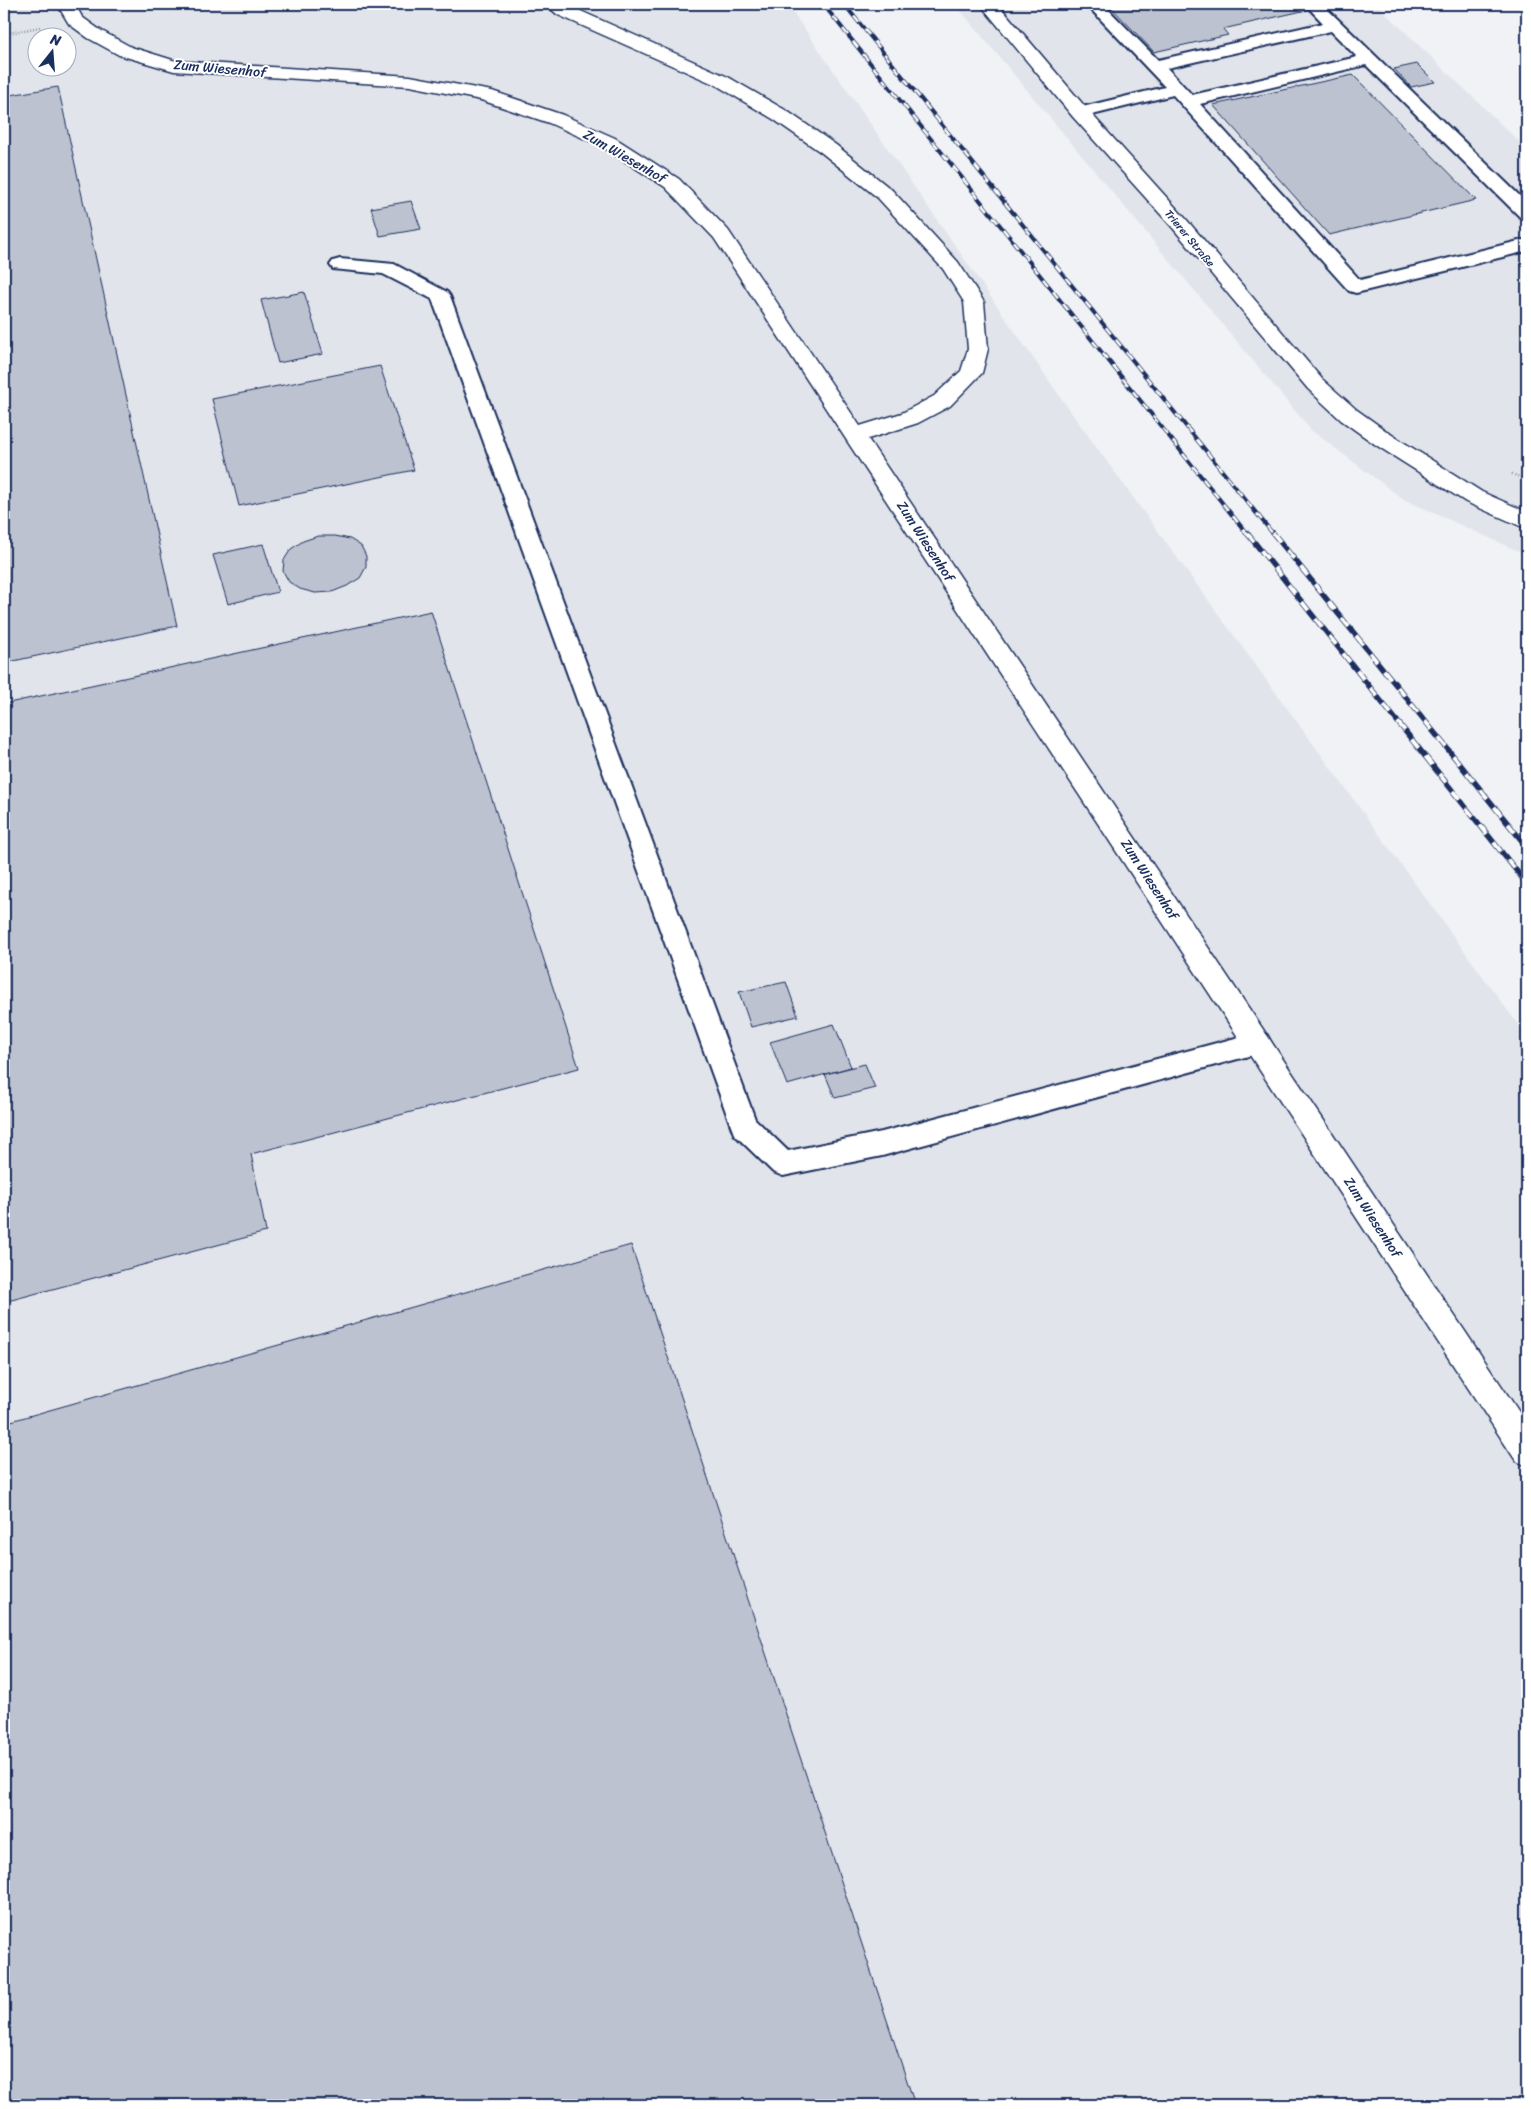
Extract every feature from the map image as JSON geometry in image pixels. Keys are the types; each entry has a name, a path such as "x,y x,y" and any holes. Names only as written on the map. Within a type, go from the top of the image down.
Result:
{"street":[{"name":"Zum Wiesenhof","path":"66,4 75,20 125,51 174,66 410,80 485,95 556,119 608,142 672,182 721,234 1527,1450"},
{"path":"554,4 564,11 722,81 780,115 829,149 884,194 951,266 974,302 978,349 972,373 942,401 910,418 856,435"},
{"name":"Trierer Straße","path":"989,4 1080,113 1179,223 1315,384 1349,415 1384,440 1474,497 1527,521"},
{"name":"Trierer Straße","path":"1407,454 1488,489 1527,502"}],"lane":[{"path":"1094,4 1182,95 1356,287 1527,245"},
{"path":"1313,4 1527,213"},
{"path":"1154,66 1335,25"},
{"path":"1080,113 1370,59"},
{"path":"340,266 387,268 440,296 744,1126 783,1164 882,1144 1258,1043"}],"path":[{"path":"1511,474 1527,480"}],"shaded area":[{"path":"4,4 787,4 1070,411 1527,1037 1527,2105 4,2105"},
{"path":"955,4 1376,4 1527,149 1527,555 1403,499 1311,430"}],"building":[{"path":"1108,4 1301,4 1307,10 1223,29 1228,35 1154,52"},
{"path":"1417,64 1435,82 1411,87 1394,69"},
{"path":"1353,75 1476,200 1329,235 1213,105"},
{"path":"58,87 177,626 4,663 4,96"},
{"path":"411,201 421,229 380,236 371,208"},
{"path":"304,292 323,354 278,363 261,300"},
{"path":"380,366 414,470 239,506 212,399"},
{"path":"318,536 335,536 350,539 361,546 366,556 366,567 360,578 332,592 315,593 300,589 289,582 283,571 284,560 291,549 303,541"},
{"path":"263,544 278,592 228,604 213,555"},
{"path":"431,611 579,1068 251,1154 266,1232 4,1302 4,704"},
{"path":"786,982 798,1016 751,1027 739,992"},
{"path":"834,1024 851,1067 787,1085 770,1042"},
{"path":"865,1064 875,1088 835,1098 825,1074"},
{"path":"631,1245 915,2105 4,2105 4,1423"}],"railway":[{"path":"823,4 1248,535"},
{"path":"844,4 1274,535"},
{"path":"1247,533 1527,884"},
{"path":"1273,533 1527,847"}]}
